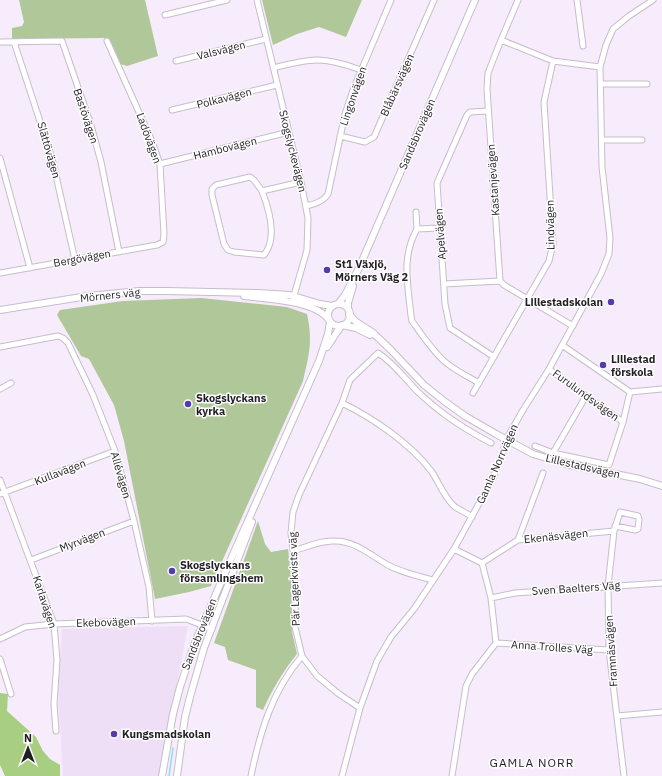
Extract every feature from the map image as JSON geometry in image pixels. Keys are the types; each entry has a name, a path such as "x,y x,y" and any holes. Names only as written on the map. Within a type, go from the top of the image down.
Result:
{"main road":[{"name":"Sandsbrovägen","path":"335,305 345,295 359,268 475,0"},
{"name":"Sandsbrovägen","path":"348,312 350,296 359,268"},
{"name":"Mörners väg","path":"0,310 88,296 138,291 197,290 221,292 258,292 320,304 335,305"},
{"name":"Mörners väg","path":"293,299 321,313 330,321"},
{"path":"335,305 343,305 348,312 348,320 341,326 334,325 330,321 328,312 335,305"},
{"name":"Lillestadsvägen","path":"348,312 381,341 424,385 465,416 506,440 533,454 566,464 640,479 662,486"},
{"name":"Sandsbrovägen","path":"162,776 169,732 180,687 197,636 203,626 231,559 319,361 328,334 330,321"},
{"name":"Sandsbrovägen","path":"319,361 341,326"},
{"name":"Lillestadsvägen","path":"341,326 347,326 362,331 381,341"},
{"name":"Sandsbrovägen","path":"177,776 185,717 204,648 268,478"}],"street":[{"path":"165,14 227,0"},
{"name":"Skogslyckevägen","path":"257,0 306,206 308,226 307,250 293,299"},
{"name":"Lingonvägen","path":"306,206 320,202 326,198 328,194 345,114 361,70 391,0"},
{"name":"Blåbärsvägen","path":"340,136 365,142 374,137 434,0"},
{"name":"Kastanjevägen","path":"500,280 488,111 488,73 518,0"},
{"path":"577,0 583,46"},
{"name":"Gamla Norrvägen","path":"342,776 360,708 377,661 391,637 414,608 454,549 493,478 506,440 549,369 601,274 609,254 610,238 602,167 600,67 606,45 614,29 629,16 653,0"},
{"name":"Valsvägen","path":"176,61 266,39"},
{"path":"501,40 553,61 600,67"},
{"name":"Bastövägen","path":"0,42 62,41 90,122 101,162 119,252"},
{"name":"Ladövägen","path":"107,41 142,117 160,164 164,234 163,242"},
{"name":"Slättövägen","path":"14,42 52,158 76,260"},
{"path":"274,68 305,60 321,59 341,62 361,70"},
{"name":"Lindvägen","path":"473,394 550,261 553,244 544,102 553,61"},
{"path":"601,84 648,84"},
{"name":"Polkavägen","path":"172,110 277,85"},
{"name":"Apelvägen","path":"488,111 470,112 467,114 437,183 445,304 450,328 494,357"},
{"name":"Hambovägen","path":"160,164 289,132"},
{"path":"602,140 642,140"},
{"path":"0,158 30,268"},
{"path":"250,177 262,191 270,215 271,235 268,250 264,255 228,250 224,244 212,195 212,188 216,185 250,177"},
{"path":"262,191 301,182"},
{"path":"416,212 417,228 409,246 407,260 410,316 432,348 444,360 455,369 479,383"},
{"path":"417,228 439,228"},
{"name":"Bergövägen","path":"0,273 156,245 163,242"},
{"path":"444,284 500,280 504,285 573,326"},
{"name":"Allévägen","path":"0,347 58,336 63,338 68,343 93,395 115,451 134,521 149,587 152,621"},
{"path":"562,345 630,392 662,389"},
{"name":"Pär Lagerkvists väg","path":"302,656 295,627 295,567 291,533 293,512 299,495 342,403 350,380 378,353 401,372 417,391 441,413 459,425"},
{"name":"Furulundsvägen","path":"549,369 623,422"},
{"path":"0,389 11,383"},
{"path":"623,422 630,392"},
{"path":"553,453 586,396"},
{"path":"342,403 360,412 408,446 432,472 447,498 454,506 472,517"},
{"path":"465,416 459,425 491,443"},
{"name":"Lillestadsvägen","path":"536,446 553,453 609,465 623,422"},
{"name":"Kullavägen","path":"3,494 115,451"},
{"path":"518,540 543,473"},
{"name":"Karlavägen","path":"0,480 3,494 31,560 54,624 57,660 54,704 56,731"},
{"path":"620,512 638,516 638,529 614,528 620,512"},
{"name":"Myrvägen","path":"31,560 134,521"},
{"name":"Ekenäsvägen","path":"482,563 518,540 614,528"},
{"name":"Framnäsvägen","path":"614,528 608,586 609,650 624,776"},
{"path":"293,551 322,542 335,540 350,543 365,550 387,564 408,573 433,580"},
{"path":"452,776 466,686 472,674 496,643 491,598 482,563 454,549"},
{"name":"Sven Baelters Väg","path":"491,598 515,593 662,583"},
{"name":"Ekebovägen","path":"0,637 25,627 54,624 186,619 212,629"},
{"name":"Anna Trolles Väg","path":"496,643 609,650"},
{"path":"251,776 265,718 280,688 302,656 317,676 339,694 360,708"},
{"path":"0,659 11,694"},
{"path":"617,716 662,712"}],"shaded area":[{"name":"Kungsmadskolan","path":"188,626 159,776 63,776 58,691 62,629"}],"green space":[{"path":"19,0 145,0 158,56 127,66 120,64 111,42 104,38 12,39 12,28 22,26 24,22"},
{"path":"262,0 362,0 346,37 319,27 297,34 273,45"},
{"path":"201,298 287,307 307,314 310,332 308,355 303,381 211,586 155,599 124,441 114,405 89,359 81,356 57,315 60,310 123,301"},
{"path":"258,521 265,544 271,552 288,549 291,576 292,632 297,654 278,681 263,710 256,707 256,670 228,660 225,647 214,643"},
{"path":"0,693 8,694 7,711 36,737 43,751 50,759 60,765 60,776 5,776 0,765"}],"waterway":[{"path":"169,776 173,748"}],"place":[{"name":"St1 Växjö, Mörners Väg 2","path":"327,270"},
{"name":"Lillestadskolan","path":"611,302"},
{"name":"Lillestad förskola","path":"603,365"},
{"name":"Skogslyckans kyrka","path":"188,404"},
{"name":"Skogslyckans församlingshem","path":"172,571"},
{"name":"Kungsmadskolan","path":"114,734"}],"district":[{"name":"GAMLA NORR","path":"532,762"}]}
